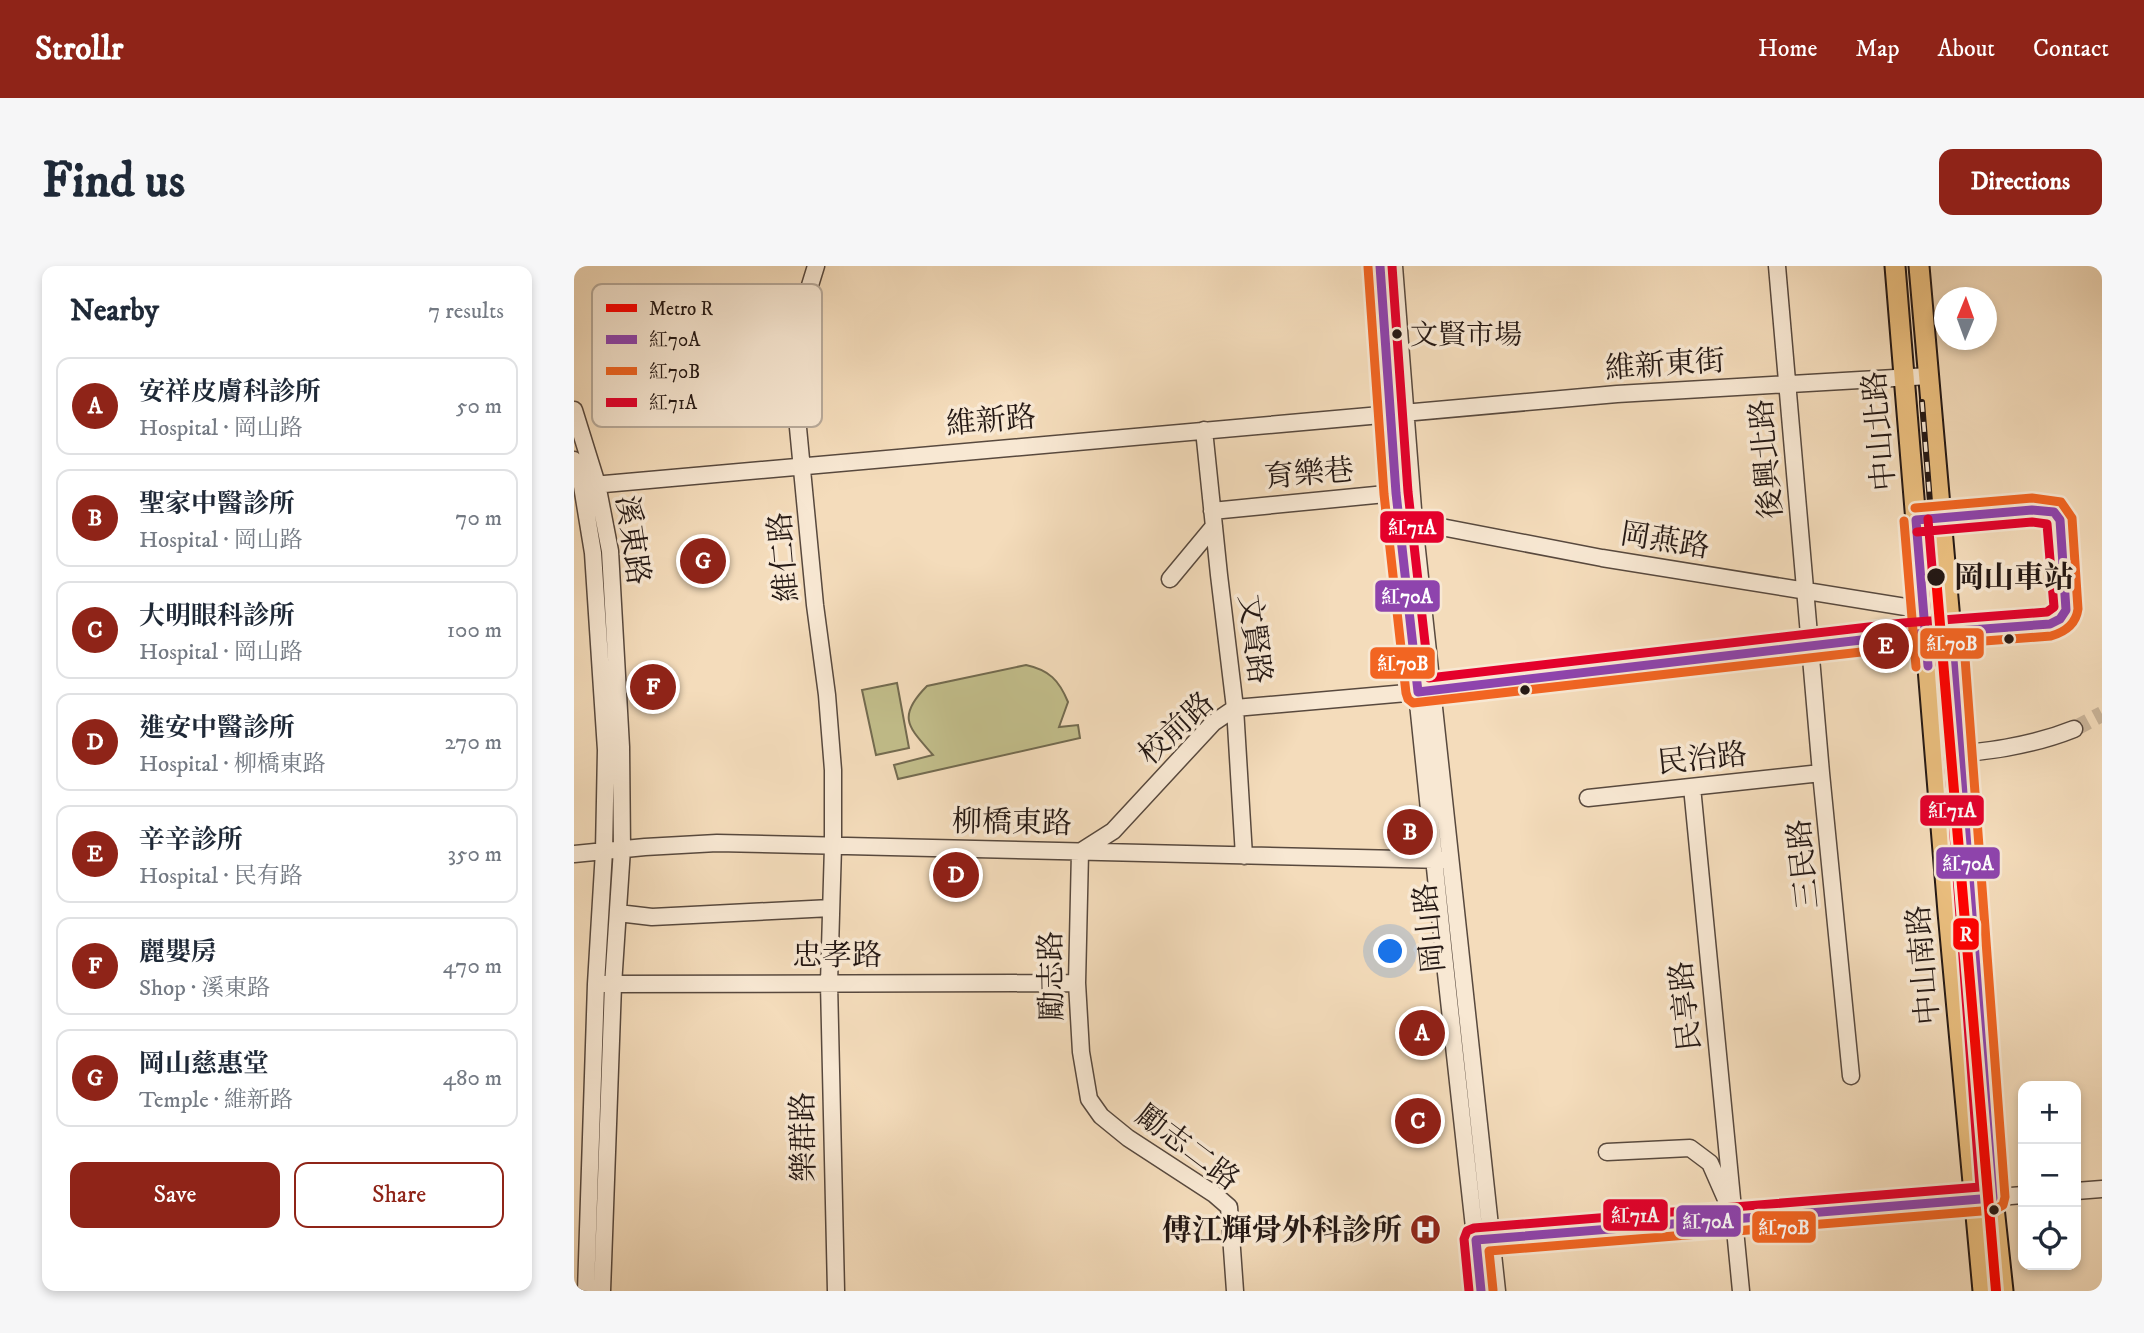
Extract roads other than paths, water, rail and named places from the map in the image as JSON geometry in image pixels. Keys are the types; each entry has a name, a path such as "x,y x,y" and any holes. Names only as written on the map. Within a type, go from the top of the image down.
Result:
{"main road":[{"name":"中山北路","path":"1895,266 1926,634"},
{"name":"中山北路","path":"1919,266 1951,632"},
{"name":"中山南路","path":"1951,632 1960,754 1983,1199 1983,1291"},
{"name":"中山南路","path":"1926,634 1936,756 1983,1199 2003,1291"}],"street":[{"name":"維仁路","path":"810,284 816,266"},
{"name":"岡山路","path":"1380,266 1398,413 1442,860 1484,1239 1497,1291"},
{"name":"岡山路","path":"1394,266 1398,413"},
{"name":"後興北路","path":"1777,266 1810,646"},
{"name":"維新東街","path":"1398,413 1617,394 1929,376"},
{"name":"溪東路","path":"574,410 590,485 610,551 621,747 622,849 613,985 602,1291"},
{"name":"維新路","path":"590,485 1398,413"},
{"name":"維仁路","path":"799,427 833,770 831,908"},
{"name":"文賢路","path":"1204,430 1235,708 1244,856"},
{"name":"溪東路","path":"574,460 590,485 606,750 589,853 596,984 586,1291"},
{"name":"育樂巷","path":"1213,519 1404,493"},
{"path":"1170,579 1213,519"},
{"name":"岡燕路","path":"1407,521 1602,558 1924,610"},
{"name":"校前路","path":"1080,852 1113,831 1213,723 1235,708 1425,690 1951,632"},
{"name":"三民路","path":"1810,646 1851,1076"},
{"path":"1936,756 2006,749 2074,729"},
{"name":"民治路","path":"1588,798 1821,773"},
{"name":"民享路","path":"1692,787 1741,1291"},
{"name":"柳橋東路","path":"589,853 716,843 1442,860"},
{"name":"勵志路","path":"1080,852 1077,984 1081,1052 1088,1099"},
{"path":"618,913 652,917 831,908"},
{"name":"樂群路","path":"831,908 829,983 836,1291"},
{"name":"忠孝路","path":"596,984 1077,984"},
{"name":"勵志二路","path":"1088,1099 1101,1116 1128,1138 1214,1194 1229,1208 1235,1291"},
{"path":"1606,1152 1690,1148 1710,1163 1734,1219"},
{"path":"2081,1191 2102,1189"},
{"path":"1484,1239 2018,1196"},
{"name":"岡山路","path":"1481,1291 1484,1239"}],"tunnel":[{"path":"2074,729 2102,714"}],"railway":[{"path":"1922,402 1936,577"}],"metro line":[{"name":"R","path":"1936,577 1996,1291"}],"place":[{"name":"文賢市場","path":"1397,334"},
{"name":"岡山慈惠堂","path":"703,561"},
{"name":"岡山車站","path":"1936,577"},
{"name":"辛辛診所","path":"1886,646"},
{"name":"麗嬰房","path":"653,687"},
{"name":"聖家中醫診所","path":"1410,832"},
{"name":"進安中醫診所","path":"956,875"},
{"name":"安祥皮膚科診所","path":"1422,1033"},
{"name":"大明眼科診所","path":"1418,1121"},
{"name":"傅江輝骨外科診所","path":"1425,1230"}]}
